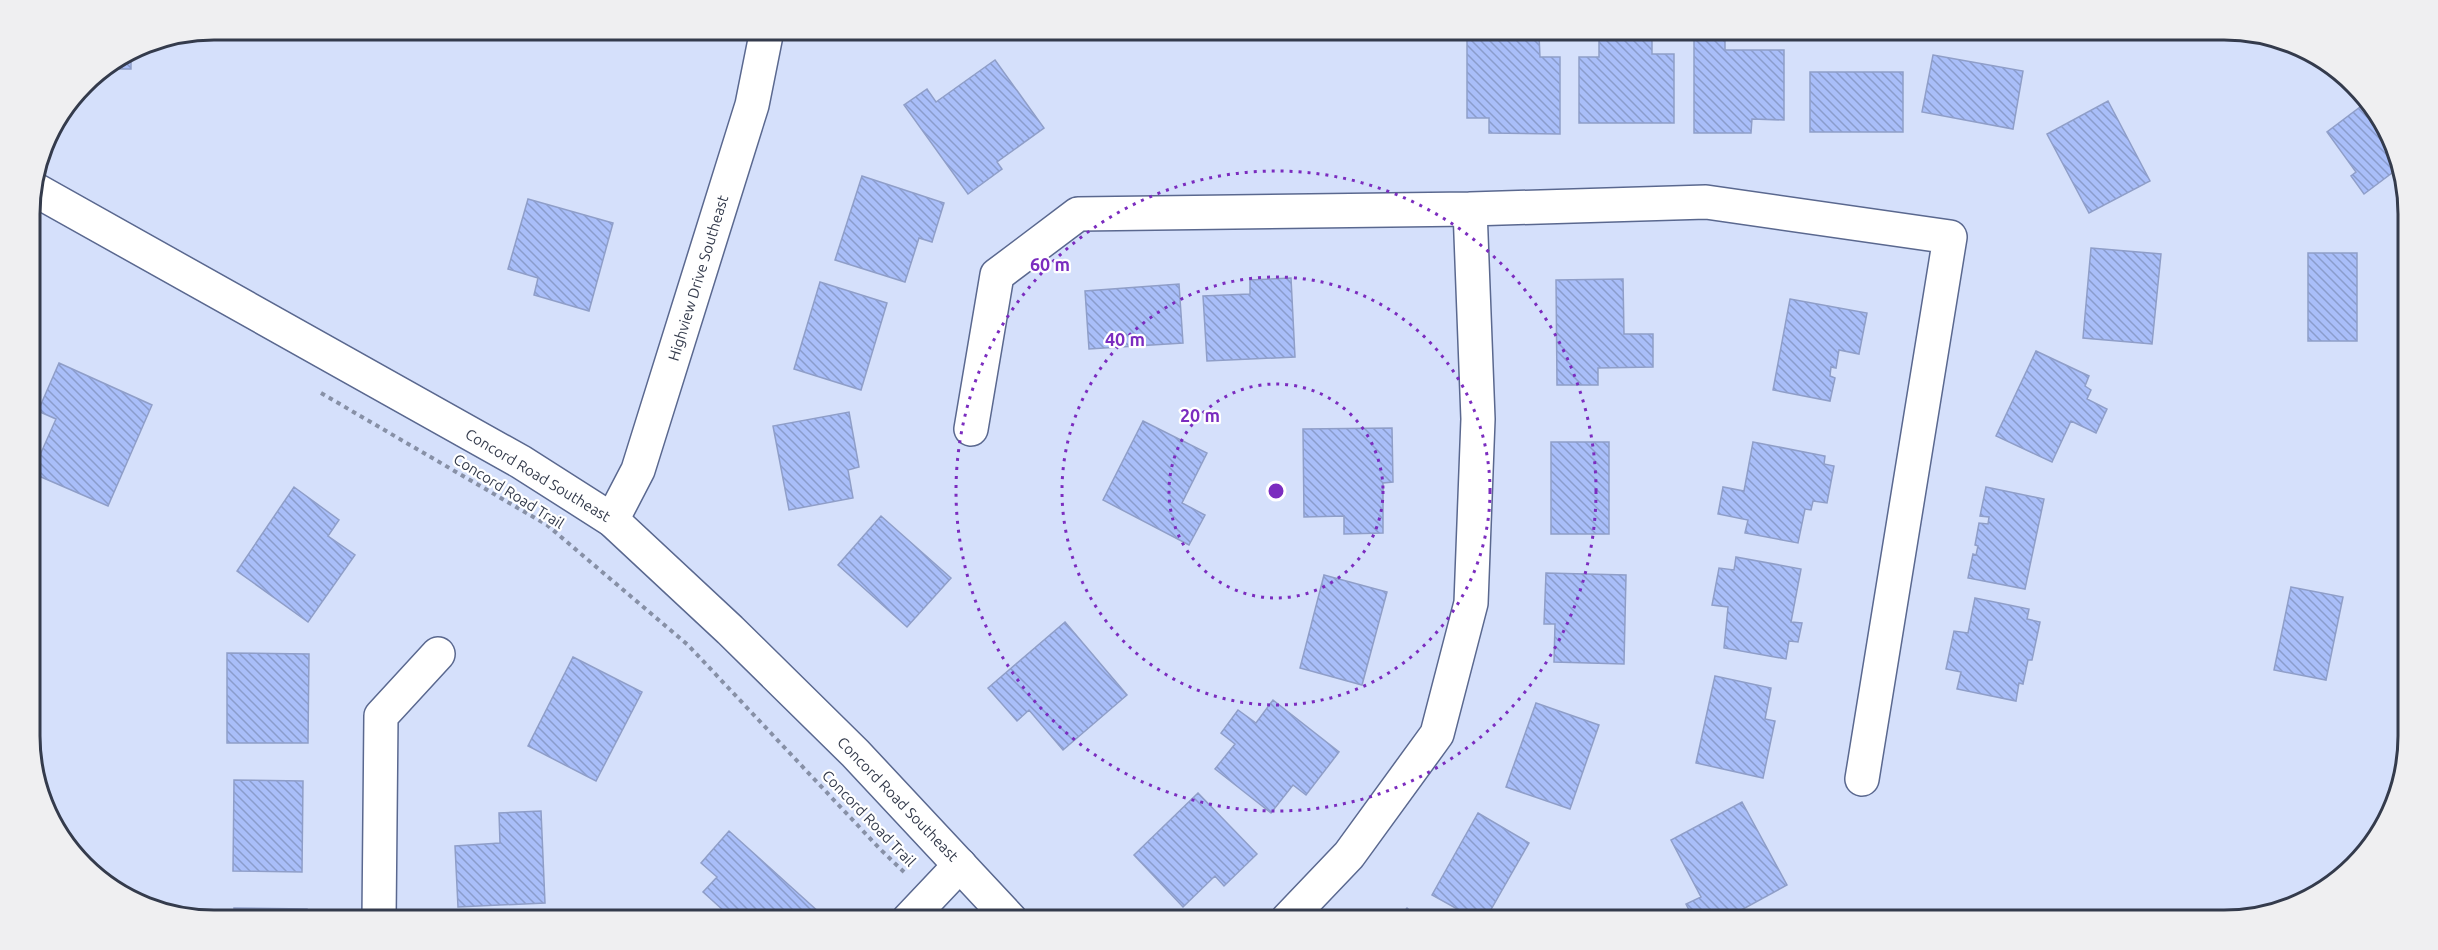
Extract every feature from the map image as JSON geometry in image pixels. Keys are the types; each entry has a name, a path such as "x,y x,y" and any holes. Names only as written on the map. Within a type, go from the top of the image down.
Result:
{"street":[{"name":"Highview Drive Southeast","path":"612,520 638,470 752,105 765,41"},
{"name":"Concord Road Southeast","path":"42,194 521,462 612,520 730,630 847,745 1001,910"},
{"path":"970,429 997,275 1078,214 1470,209 1707,202 1950,237 1862,779"},
{"path":"1297,909 1349,855 1437,734 1471,603 1478,419 1470,209"},
{"path":"379,910 381,716 438,654"},
{"path":"917,910 960,865"}],"path":[{"name":"Concord Road Trail","path":"320,392 547,525 688,645 880,849 930,896"}],"building":[{"path":"1467,40 1539,40 1540,57 1560,57 1560,134 1489,133 1489,118 1467,118"},
{"path":"1599,40 1652,40 1652,54 1674,54 1674,123 1579,123 1579,57 1599,57"},
{"path":"1694,40 1725,40 1725,50 1784,50 1784,120 1752,119 1751,133 1694,133"},
{"path":"1933,55 2023,71 2013,129 1922,112"},
{"path":"995,60 1044,128 997,162 1002,169 968,194 904,105 927,89 936,102"},
{"path":"131,62 131,69 120,69"},
{"path":"1810,72 1903,72 1903,132 1810,132"},
{"path":"2108,101 2150,181 2089,213 2047,134"},
{"path":"2360,107 2374,127 2393,173 2364,194 2351,176 2356,172 2327,132"},
{"path":"862,176 944,203 932,242 919,238 905,282 835,260"},
{"path":"528,199 613,223 589,311 534,295 538,278 508,269"},
{"path":"2091,248 2161,254 2152,344 2083,338"},
{"path":"2308,253 2357,253 2357,341 2308,341"},
{"path":"1291,278 1295,357 1207,361 1203,296 1250,294 1250,280"},
{"path":"1623,279 1624,334 1653,334 1653,367 1598,368 1598,385 1557,385 1556,280"},
{"path":"820,282 887,303 861,390 794,369"},
{"path":"1179,284 1183,343 1089,349 1085,291"},
{"path":"1790,299 1867,313 1859,354 1839,350 1836,368 1831,367 1830,376 1835,378 1830,401 1773,390"},
{"path":"2036,351 2089,376 2085,386 2091,390 2087,399 2107,409 2096,433 2071,421 2052,462 1996,436"},
{"path":"59,363 152,405 108,506 40,477 41,454 56,419 41,412 41,405"},
{"path":"849,412 859,467 848,470 853,498 789,510 773,426"},
{"path":"1143,421 1207,453 1182,503 1205,515 1189,545 1103,500"},
{"path":"1392,428 1393,482 1383,483 1383,533 1344,534 1344,516 1304,517 1303,429"},
{"path":"1551,442 1609,442 1609,534 1551,534"},
{"path":"1753,442 1825,456 1824,464 1834,466 1827,503 1813,501 1811,510 1805,509 1798,543 1745,533 1748,520 1718,514 1723,487 1744,491"},
{"path":"294,487 339,520 328,536 355,555 308,622 237,571"},
{"path":"1986,487 2044,499 2025,589 1968,578 1973,554 1976,555 1978,546 1975,545 1979,523 1988,524 1989,517 1980,516"},
{"path":"881,516 951,578 907,627 838,565"},
{"path":"1736,557 1801,569 1791,622 1802,623 1798,642 1789,641 1786,659 1724,648 1728,607 1712,605 1719,568 1734,570"},
{"path":"1546,573 1626,575 1624,664 1554,662 1555,624 1544,624"},
{"path":"1324,575 1387,592 1362,685 1300,668"},
{"path":"2291,587 2343,597 2326,680 2274,670"},
{"path":"1975,598 2029,609 2027,619 2040,622 2032,660 2028,660 2023,684 2019,683 2016,701 1957,689 1961,672 1946,669 1954,631 1968,633"},
{"path":"1065,622 1127,695 1063,750 1029,710 1017,721 988,688"},
{"path":"227,653 309,654 308,743 227,743"},
{"path":"573,657 642,692 596,781 528,746"},
{"path":"1715,676 1771,688 1765,719 1775,721 1763,778 1696,763"},
{"path":"1273,700 1339,752 1306,795 1293,785 1271,813 1215,769 1235,744 1221,733 1238,710 1256,723"},
{"path":"1536,703 1599,725 1570,809 1506,787"},
{"path":"234,780 303,781 302,872 233,871"},
{"path":"1198,793 1257,854 1224,886 1215,876 1183,907 1134,855"},
{"path":"1742,802 1787,885 1743,909 1689,909 1686,904 1701,897 1671,840"},
{"path":"541,811 545,903 458,907 455,846 500,843 499,813"},
{"path":"1478,813 1529,843 1491,909 1458,909 1432,895"},
{"path":"729,831 816,910 723,910 703,892 717,877 701,863"},
{"path":"234,908 307,909 307,910 234,910"}]}
